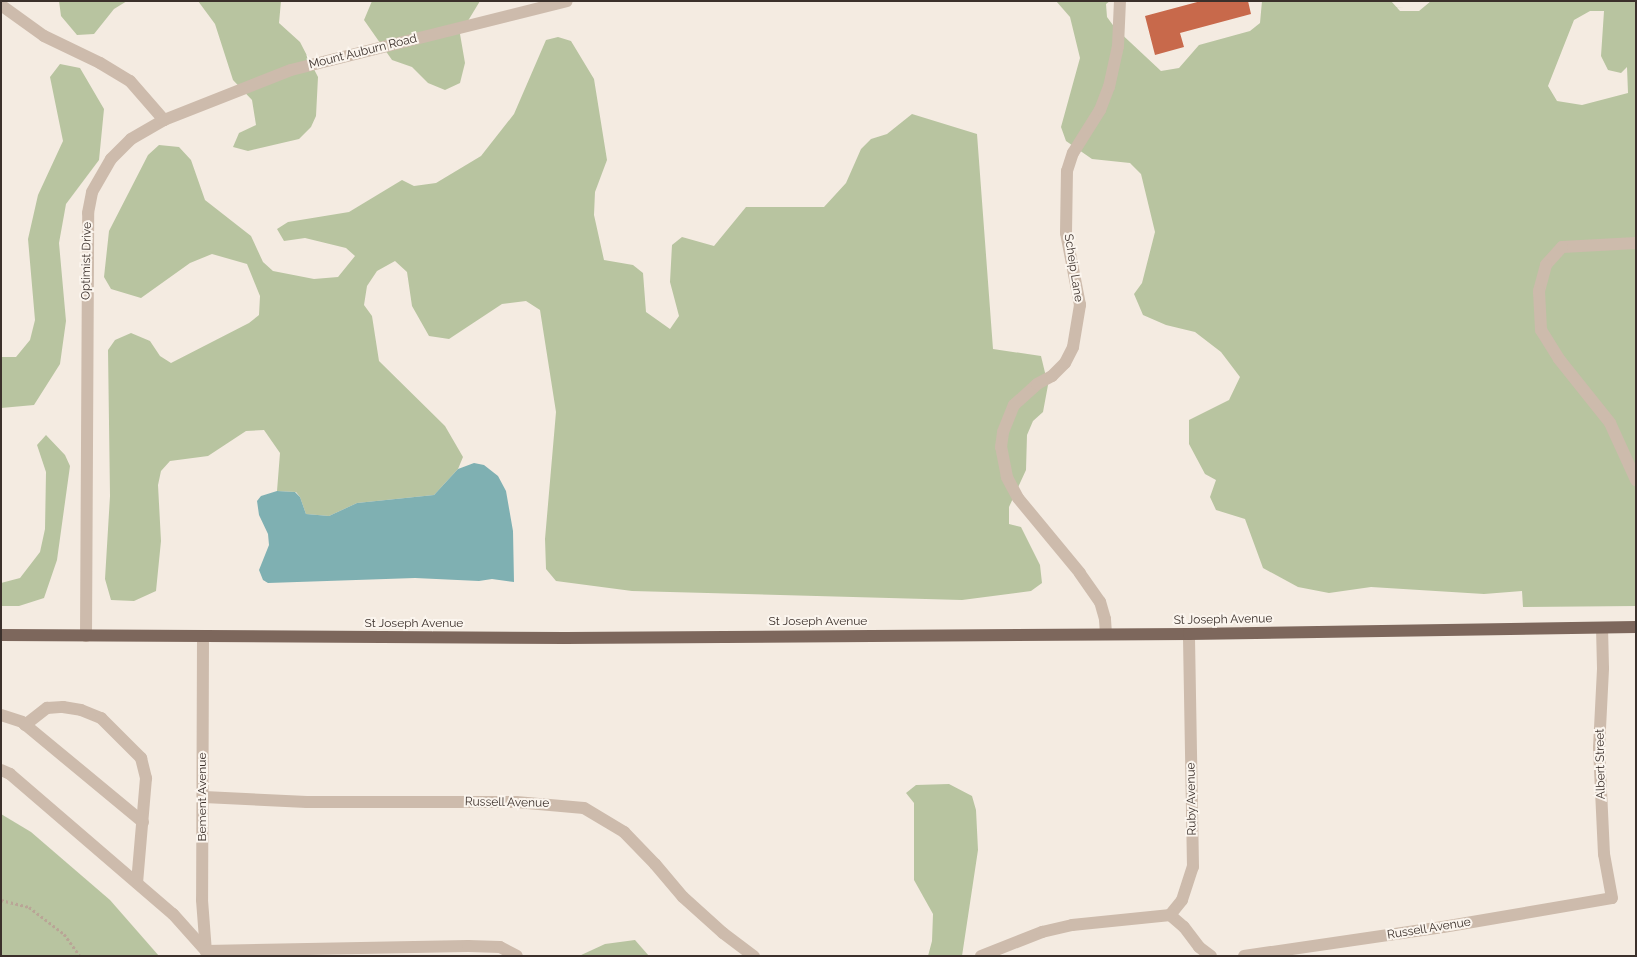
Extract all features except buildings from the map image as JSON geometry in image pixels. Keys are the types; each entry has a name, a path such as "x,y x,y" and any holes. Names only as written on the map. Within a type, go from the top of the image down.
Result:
{"main road":[{"name":"St Joseph Avenue","path":"1,635 203,638 1189,634 1636,627"}],"street":[{"name":"Mount Auburn Road","path":"164,120 291,70 567,1"},
{"name":"Scheip Lane","path":"1106,634 1105,619 1100,602 1080,573 1018,498 1007,477 1001,447 1003,432 1014,405 1021,396 1065,363 1073,347 1080,305 1066,233 1067,171 1073,153 1100,110 1109,87 1118,46 1120,1"},
{"path":"1,5 44,36 100,63 130,81 164,120"},
{"name":"Optimist Drive","path":"86,636 88,212 92,192 111,159 131,140 164,120"},
{"path":"1636,242 1562,247 1546,265 1539,291 1541,330 1558,359 1610,423 1636,480"},
{"name":"Albert Street","path":"1602,628 1603,668 1599,748 1604,854 1612,898"},
{"name":"Ruby Avenue","path":"1170,915 1182,900 1193,867 1189,634"},
{"name":"Bement Avenue","path":"203,638 204,797 202,900 206,953"},
{"path":"25,725 47,708 64,707 82,710 101,718 141,758 146,778 137,883"},
{"path":"1,715 25,725 143,822"},
{"path":"1,770 10,774 173,914 206,953 468,946 500,947 517,956"},
{"name":"Russell Avenue","path":"204,797 308,802 516,802 584,808 624,832 683,897 723,933 754,956"},
{"name":"Russell Avenue","path":"1244,956 1443,927 1612,898"},
{"path":"981,956 1042,932 1072,925 1170,915 1184,928 1199,947 1211,956"}],"path":[{"path":"1,900 29,907 64,934 80,956"}],"green space":[{"path":"59,1 127,1 114,9 94,34 77,35 61,16"},
{"path":"198,1 281,1 279,23 300,42 318,77 316,116 311,127 299,139 248,151 233,147 239,133 256,125 252,100 233,80 215,24"},
{"path":"372,1 480,1 460,34 465,63 460,83 445,90 428,83 412,67 392,60 364,20"},
{"path":"1056,1 1110,1 1106,4 1107,17 1115,28 1161,71 1179,68 1199,45 1250,31 1260,23 1262,1 1391,1 1400,11 1419,11 1431,1 1636,1 1636,606 1523,607 1522,591 1484,594 1371,587 1329,593 1298,587 1263,568 1245,519 1216,510 1210,497 1216,480 1205,474 1189,444 1189,420 1229,400 1240,377 1221,352 1195,332 1166,325 1143,315 1134,294 1142,283 1155,232 1141,174 1130,163 1092,159 1066,141 1061,127 1080,58 1070,17","holes":["1590,11 1604,11 1601,56 1608,70 1621,73 1627,67 1628,93 1582,105 1557,101 1548,86 1574,20"]},
{"path":"558,37 571,41 594,79 607,160 595,192 594,215 604,260 633,265 643,273 646,312 670,329 679,316 670,282 672,245 682,237 714,246 746,207 824,207 846,183 861,149 871,139 887,134 912,114 977,134 993,349 1041,356 1048,385 1043,412 1033,421 1027,435 1026,470 1009,507 1009,524 1021,527 1040,565 1042,583 1031,591 962,600 632,591 556,581 546,569 545,539 556,412 540,310 526,301 502,304 449,339 429,336 412,306 407,272 395,261 377,271 367,286 364,305 372,316 379,361 445,426 463,457 458,469 434,495 357,503 329,516 306,514 300,497 296,492 277,491 280,453 264,430 246,431 208,456 170,461 161,471 158,485 161,541 156,591 134,601 111,600 105,579 110,496 108,350 115,340 131,333 150,341 160,356 171,363 249,323 259,315 260,296 247,264 212,254 190,263 141,298 111,289 104,277 109,231 148,155 159,145 179,147 191,160 205,200 251,236 263,262 273,271 314,279 338,277 355,256 346,248 305,238 284,241 277,229 288,222 349,212 402,180 414,186 436,183 481,156 514,114 546,40"},
{"path":"60,64 80,68 104,109 99,160 66,204 59,243 66,321 60,364 34,405 1,408 1,357 16,357 30,340 35,320 28,239 38,195 63,141 50,77"},
{"path":"46,435 65,455 70,466 57,560 44,598 19,606 1,606 1,583 20,578 40,552 45,529 46,472 37,445"},
{"path":"949,784 972,796 976,810 978,850 962,956 928,956 932,941 933,914 914,880 914,803 906,793 916,785"},
{"path":"1,814 31,832 110,900 159,956 1,956"},
{"path":"635,940 649,956 579,956 605,944"}],"water":[{"path":"474,463 484,465 498,476 506,491 513,531 514,582 492,579 479,581 415,578 268,583 263,580 259,570 269,545 268,534 259,515 257,501 261,496 277,491 295,492 300,497 306,514 329,516 357,503 434,495 458,469"}]}
